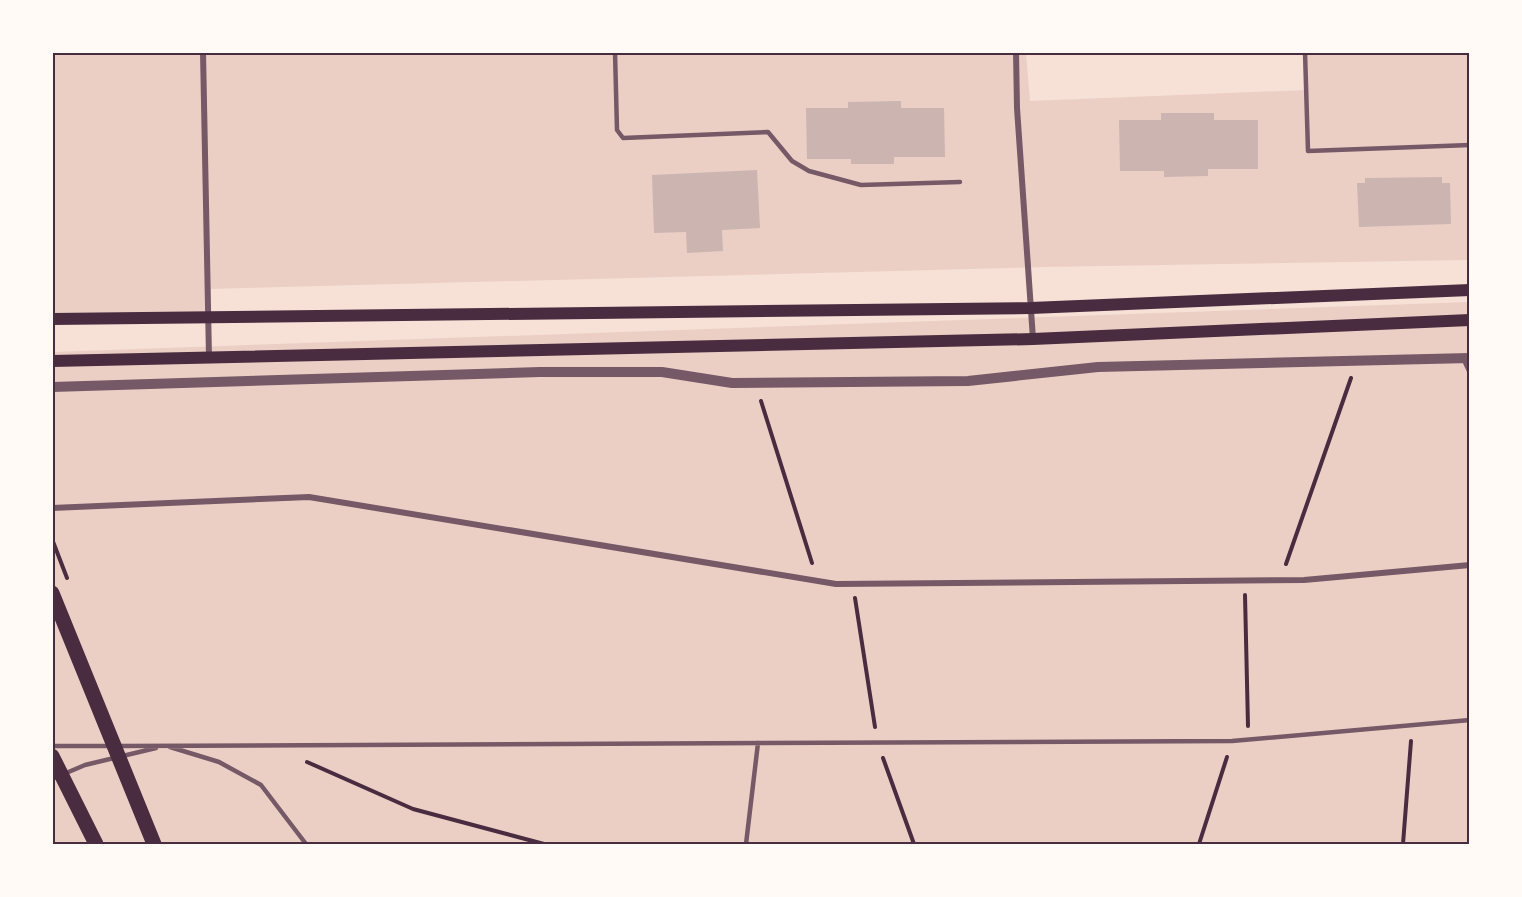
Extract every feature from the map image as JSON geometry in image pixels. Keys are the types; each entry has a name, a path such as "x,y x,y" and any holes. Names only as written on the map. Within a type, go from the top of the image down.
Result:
{"main road":[{"path":"52,319 1031,309 1470,290"},
{"path":"52,361 1033,339 1470,320"},
{"path":"52,593 154,844"},
{"path":"52,756 96,844"}],"street":[{"path":"203,52 209,358"},
{"path":"1016,52 1017,108 1033,339"},
{"path":"52,387 540,372 662,372 732,383 968,381 1098,367 1466,358"},
{"path":"52,508 309,497 818,581 853,584 1280,580 1470,565"}],"lane":[{"path":"615,52 617,130 623,138 768,132 792,161 809,171 861,186 960,182"},
{"path":"1305,52 1308,151 1470,145"},
{"path":"1466,358 1470,373"},
{"path":"52,746 1232,741 1470,720"},
{"path":"746,844 758,743"},
{"path":"52,779 85,765 164,746 219,762 261,785 306,844"}],"path":[{"path":"1280,580 1358,361"},
{"path":"755,383 818,581"},
{"path":"1245,580 1248,739"},
{"path":"853,584 877,742 914,844"},
{"path":"1403,844 1413,725"},
{"path":"1198,844 1232,741"},
{"path":"304,760 413,809 544,844"}],"shaded area":[{"path":"52,53 1026,53 1030,101 1306,90 1305,53 1469,53 1469,260 1045,267 209,289 209,317 53,319"},
{"path":"1469,302 1469,844 53,844 52,352"}],"building":[{"path":"901,101 901,108 944,108 945,157 894,157 894,164 851,164 851,159 807,159 806,108 848,108 848,102"},
{"path":"1161,113 1214,113 1214,120 1258,120 1258,169 1208,169 1208,176 1164,177 1164,171 1120,171 1119,120 1161,120"},
{"path":"757,170 760,228 722,230 723,251 687,253 686,232 654,233 652,175"},
{"path":"1442,177 1442,183 1450,183 1451,224 1359,227 1357,183 1365,183 1365,178"}]}
